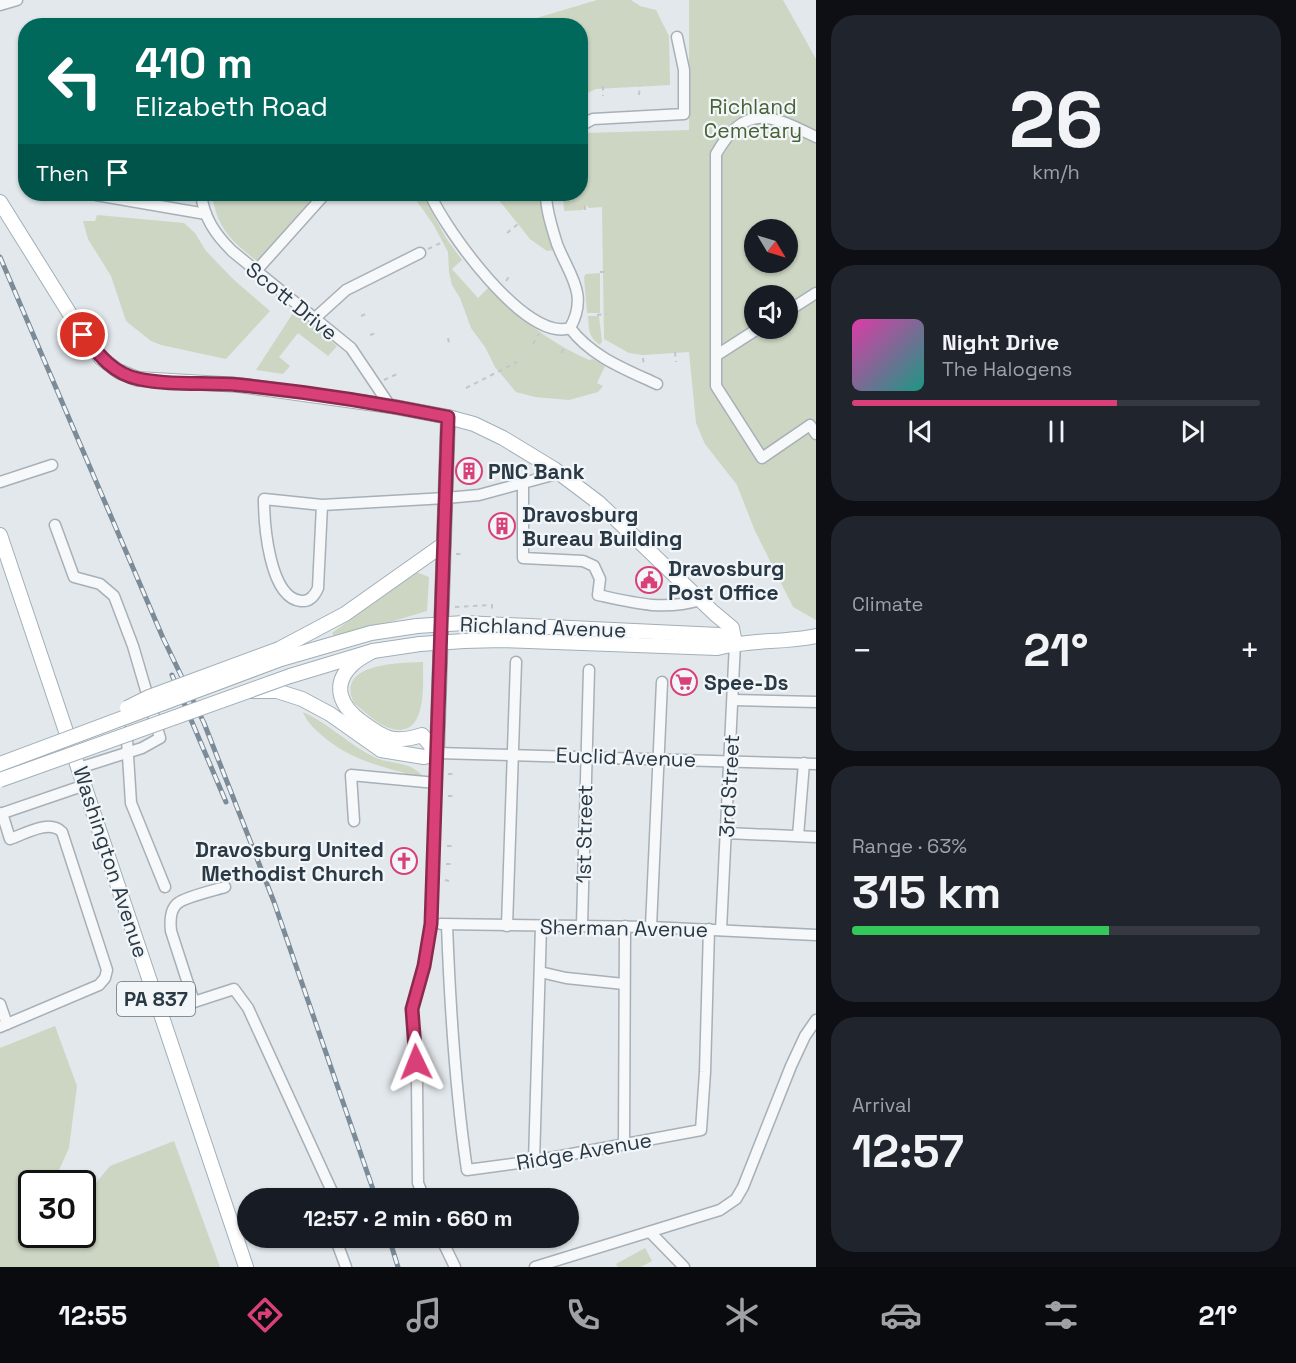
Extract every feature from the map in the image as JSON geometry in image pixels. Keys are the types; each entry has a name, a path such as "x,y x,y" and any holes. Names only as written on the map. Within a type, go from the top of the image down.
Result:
{"main road":[{"path":"0,202 83,335 100,358 118,371 138,379 239,385 390,406 474,424 503,438 560,473 599,503 732,628 735,643"},
{"path":"437,753 448,417"},
{"name":"PA 837","path":"0,535 66,739"},
{"path":"0,764 66,739 149,697 280,654 345,614 444,544"},
{"name":"Richland Avenue","path":"280,654 371,633 417,626 464,623 719,635 735,643"},
{"name":"Richland Avenue","path":"0,780 246,691 373,651 420,644 502,640 717,648 735,643 794,641 816,636"},
{"path":"373,651 352,664 343,677 340,687 341,701 349,713 379,735 392,740 406,740 422,735 437,753"},
{"path":"246,691 277,691 302,699 330,714 381,750 424,757 437,753"},
{"name":"Washington Avenue","path":"66,739 80,768 246,1267"}],"street":[{"path":"0,5 18,0"},
{"path":"588,122 593,119 684,114 684,77 677,37"},
{"path":"814,427 762,458 716,386 716,154 723,141 739,125 765,116 780,119 816,137"},
{"path":"131,201 206,214"},
{"name":"Scott Drive","path":"203,201 215,233 232,251 351,348 390,406"},
{"path":"256,271 319,201"},
{"path":"433,201 469,257 500,292 536,322 562,330 570,328 575,319 579,300 576,284 558,245 547,201"},
{"path":"314,319 346,290 420,253"},
{"path":"798,305 816,293"},
{"path":"570,328 579,340 602,358 657,384"},
{"path":"717,355 744,338"},
{"path":"0,482 52,465"},
{"path":"322,505 318,588 315,596 306,601 299,601 288,595 271,561 266,544 264,499 322,505 446,498 479,495 560,473"},
{"path":"523,484 523,558 583,561 594,566 600,579 598,595 637,604 680,606 700,600"},
{"path":"55,525 74,577 100,584 114,596 134,646 160,738 142,747 80,768"},
{"name":"3rd Street","path":"721,930 735,643"},
{"path":"507,926 516,662"},
{"name":"1st Street","path":"582,925 589,670"},
{"path":"651,927 662,682"},
{"path":"733,700 816,702"},
{"path":"66,739 113,728 120,729 127,740 131,803 165,888"},
{"path":"420,1188 412,1009 424,966 431,924 437,753"},
{"name":"Euclid Avenue","path":"437,753 586,755 816,764"},
{"path":"798,836 804,764"},
{"path":"354,821 351,775 436,783"},
{"path":"0,1004 4,1025 99,985 105,978 107,970 62,832 52,826 45,827 10,840 1,813 85,785"},
{"path":"726,833 816,837"},
{"path":"194,1002 171,931 170,921 178,903 225,886"},
{"name":"Sherman Avenue","path":"431,924 624,926 816,935"},
{"name":"Ridge Avenue","path":"447,925 457,1104 467,1170 534,1161 701,1130 709,929"},
{"path":"534,1161 541,926"},
{"path":"624,926 624,1143"},
{"path":"540,972 566,978 624,984"},
{"path":"160,1012 234,989 248,1008 330,1188"},
{"path":"535,1267 720,1210 736,1199 743,1187 791,1066 816,1020"},
{"path":"650,1232 684,1267"},
{"path":"339,1248 346,1267"},
{"path":"446,1248 455,1267"}],"path":[{"path":"639,95 640,85"},
{"path":"603,86 603,96"},
{"path":"585,204 585,210"},
{"path":"507,233 518,224"},
{"path":"420,253 447,239"},
{"path":"600,272 605,272"},
{"path":"506,281 511,274"},
{"path":"361,316 368,313"},
{"path":"597,315 607,314"},
{"path":"533,344 540,332"},
{"path":"370,335 376,333"},
{"path":"448,338 449,343"},
{"path":"561,353 565,347"},
{"path":"675,352 676,362"},
{"path":"643,358 644,369"},
{"path":"466,388 517,362"},
{"path":"384,380 397,374"},
{"path":"456,554 465,554"},
{"path":"456,607 492,606 492,610"},
{"path":"448,774 454,774"},
{"path":"448,796 453,796"},
{"path":"447,846 452,846"},
{"path":"446,864 453,864"}],"green space":[{"path":"597,0 631,0 640,6 656,10 669,36 670,85 596,89 588,93 588,18 537,18"},
{"name":"Richland Cemetary","path":"689,0 783,0 816,59 816,620 793,607 755,531 737,485 705,444 696,423 689,352 643,355 629,353 604,339 602,207 589,208 586,205 583,210 564,211 563,201 588,201 588,133 689,130"},
{"path":"213,201 315,201 259,263 230,237 216,212"},
{"path":"417,201 426,201 446,238 462,260 452,269 478,298 489,287 512,309 548,337 574,353 589,360 593,359 605,366 597,383 603,386 598,392 569,400 535,397 516,392 495,367 485,347 471,328 460,298 452,285 448,252"},
{"path":"500,201 541,201 554,250 547,251 530,239"},
{"path":"97,215 184,223 195,233 206,251 233,279 270,311 226,359 151,341 126,321 111,276 88,239 83,221 95,221"},
{"path":"600,273 600,313 587,313 584,277 586,274"},
{"path":"295,310 337,346 328,356 298,333 279,357 290,366 283,374 256,370"},
{"path":"588,316 599,316 602,341 600,345 591,336"},
{"path":"416,572 429,577 427,611 339,637 338,634 334,636 332,633"},
{"path":"423,662 421,708 417,719 411,726 402,730 384,726 354,703 351,690 353,680 361,673 386,665"},
{"path":"303,712 376,758 413,768 424,777 408,776 347,753 317,731"},
{"path":"55,1026 77,1086 69,1148 59,1170 18,1170 18,1248 96,1248 96,1183 110,1166 174,1141 220,1267 0,1267 0,1048"},
{"path":"645,1248 652,1261 641,1267 618,1267 616,1264"}],"railway":[{"path":"0,257 163,638 204,723 274,902 373,1188"},
{"path":"172,675 226,802"},
{"path":"392,1248 398,1267"}],"place":[{"name":"PNC Bank","path":"469,471"},
{"name":"Dravosburg Bureau Building","path":"502,526"},
{"name":"Dravosburg Post Office","path":"649,580"},
{"name":"Spee-Ds","path":"684,682"},
{"name":"Dravosburg United Methodist Church","path":"404,861"}],"route":[{"path":"83,335 100,358 118,371 138,379 239,385 390,406 448,417 431,924 424,966 412,1009 416,1062"}]}
